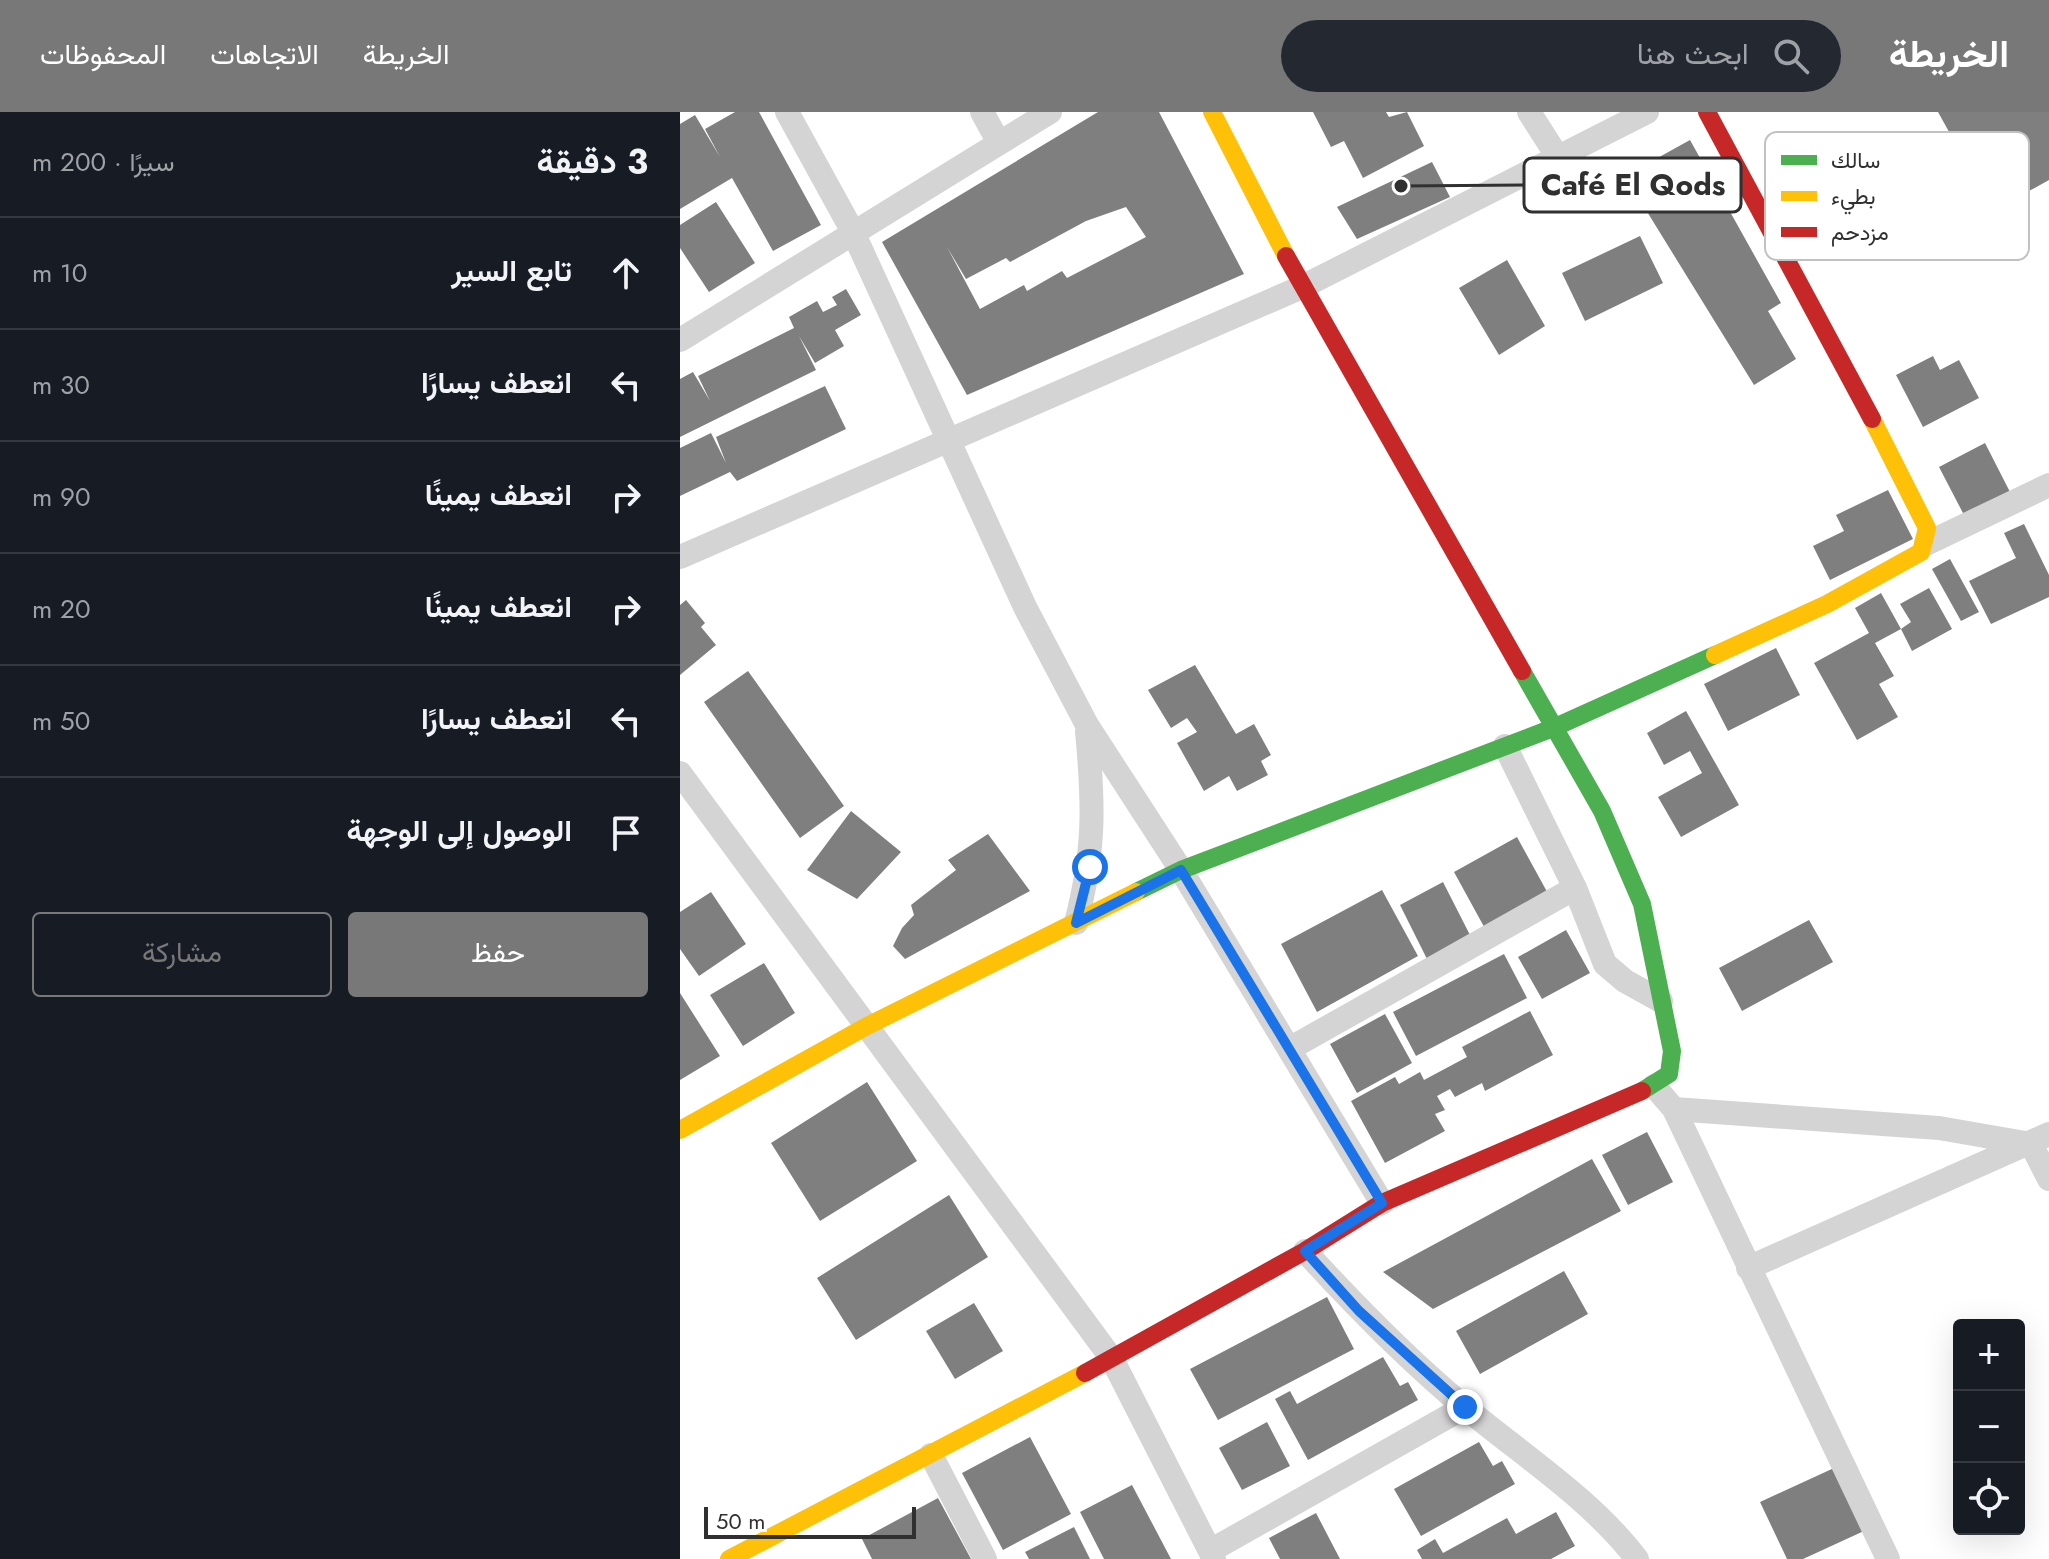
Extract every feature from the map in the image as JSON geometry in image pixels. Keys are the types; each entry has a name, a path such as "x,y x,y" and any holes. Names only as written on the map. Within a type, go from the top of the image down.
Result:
{"street":[{"path":"787,112 853,232 1025,607 1087,725 1181,870 1382,1203"},
{"path":"982,112 999,143"},
{"path":"680,340 1050,112"},
{"path":"736,1558 1112,1359 1305,1251 1382,1203 1654,1086 1669,1074 1672,1051 1642,904 1602,811 1302,287 1212,112"},
{"path":"1529,112 1559,159"},
{"path":"680,557 949,437 1302,287 1647,112"},
{"path":"1707,112 1765,220"},
{"path":"680,1130 867,1026 1181,870 1553,728 1827,604 1921,552 1926,544 1927,528 1913,494 1787,260"},
{"path":"1926,544 2049,485"},
{"path":"1076,923 1090,867 1094,804 1087,725"},
{"path":"1505,746 1575,888 1605,964 1625,981 1661,1001"},
{"path":"680,773 1112,1359 1212,1555 1465,1407"},
{"path":"1289,1049 1575,888"},
{"path":"1654,1086 1674,1109 1888,1559"},
{"path":"1674,1109 1939,1128 2040,1139"},
{"path":"2040,1139 2049,1179"},
{"path":"1748,1268 2040,1139"},
{"path":"1305,1251 1359,1311 1465,1407 1584,1504 1630,1557"},
{"path":"931,1455 985,1559"}],"building":[{"path":"735,112 759,112 821,225 773,251 732,178 680,209 680,124 695,115 720,157 705,129"},
{"path":"1098,112 1159,112 1244,274 967,395 882,242","holes":["1126,207 1146,237 1067,278 1062,271 1027,291 1024,285 980,309 947,247 966,279 1006,258 1010,262 1086,221"]},
{"path":"1313,112 1386,112 1389,117 1407,112 1424,146 1363,178 1344,141 1331,147"},
{"path":"1938,112 2049,112 2049,180 2029,191 2029,132 1949,132"},
{"path":"1690,140 1781,303 1768,311 1796,359 1754,385 1625,176"},
{"path":"1432,162 1450,197 1357,239 1337,207"},
{"path":"716,202 755,263 709,292 680,248 680,225"},
{"path":"1640,236 1663,283 1585,321 1562,273"},
{"path":"1507,260 1545,326 1499,355 1459,288"},
{"path":"846,289 861,315 835,330 844,346 815,363 799,336 816,370 680,437 680,379 693,372 710,401 698,376 794,328 789,317 817,301 823,312 837,305 832,297"},
{"path":"1933,356 1940,370 1959,360 1979,398 1923,427 1896,375"},
{"path":"825,386 846,429 737,481 730,472 680,496 680,448 711,433 726,463 716,437"},
{"path":"1985,443 2010,492 1964,515 1939,467"},
{"path":"1888,490 1913,539 1830,580 1813,546 1844,531 1836,515"},
{"path":"2024,524 2049,575 2049,597 1991,624 1969,581 2016,558 2004,533"},
{"path":"1950,559 1979,612 1961,621 1932,569"},
{"path":"1929,588 1952,629 1912,651 1901,629 1911,622 1900,604"},
{"path":"1881,593 1901,629 1875,643 1894,676 1879,684 1898,717 1857,740 1814,663 1869,633 1855,608"},
{"path":"686,600 705,623 701,627 716,645 680,675 680,605"},
{"path":"1776,648 1800,695 1728,731 1704,684"},
{"path":"1195,665 1236,734 1254,724 1271,755 1261,761 1268,775 1237,791 1229,776 1204,791 1177,743 1197,732 1187,718 1171,728 1148,690"},
{"path":"748,671 844,806 800,838 704,702"},
{"path":"1686,711 1739,805 1681,837 1658,797 1702,773 1690,751 1664,765 1647,733"},
{"path":"851,811 901,852 857,899 807,870"},
{"path":"988,834 1030,891 905,959 893,946 902,928 914,915 911,905 956,870 948,860"},
{"path":"1517,837 1551,899 1488,934 1454,872"},
{"path":"1443,882 1471,937 1427,959 1400,905"},
{"path":"1382,890 1418,956 1317,1012 1281,944"},
{"path":"711,892 746,944 699,976 680,949 680,912"},
{"path":"1809,920 1833,962 1742,1011 1719,968"},
{"path":"1566,930 1590,973 1542,999 1518,957"},
{"path":"1504,954 1527,998 1416,1056 1393,1012"},
{"path":"764,963 795,1013 743,1046 710,995"},
{"path":"680,993 720,1056 680,1080"},
{"path":"1530,1011 1553,1055 1485,1091 1482,1083 1455,1097 1450,1089 1437,1096 1445,1110 1435,1114 1445,1131 1385,1163 1351,1101 1395,1077 1399,1084 1420,1072 1424,1080 1467,1057 1462,1047"},
{"path":"1385,1014 1412,1063 1357,1093 1330,1044"},
{"path":"867,1082 917,1161 820,1221 771,1143"},
{"path":"1647,1132 1673,1182 1628,1205 1602,1155"},
{"path":"1592,1159 1621,1211 1433,1309 1383,1272"},
{"path":"949,1195 988,1257 856,1340 817,1278"},
{"path":"1564,1271 1588,1314 1480,1374 1456,1331"},
{"path":"1327,1297 1354,1349 1218,1420 1190,1369"},
{"path":"974,1303 1003,1351 955,1379 926,1331"},
{"path":"1383,1357 1400,1386 1408,1382 1418,1400 1308,1460 1275,1399 1290,1391 1297,1404"},
{"path":"1267,1422 1290,1466 1242,1490 1219,1448"},
{"path":"1030,1437 1071,1514 1003,1550 962,1473"},
{"path":"1479,1442 1493,1466 1502,1461 1515,1484 1421,1536 1394,1489"},
{"path":"1834,1468 1864,1531 1803,1559 1787,1559 1760,1502"},
{"path":"1132,1485 1171,1559 1104,1559 1080,1512"},
{"path":"938,1498 971,1559 872,1559 862,1539"},
{"path":"1556,1512 1575,1546 1551,1559 1422,1559 1417,1550 1435,1539 1443,1553 1507,1518 1516,1534"},
{"path":"1316,1513 1340,1559 1280,1559 1269,1538"},
{"path":"1074,1527 1090,1559 1029,1559 1025,1552"}],"traffic: fast":[{"path":"1136,892 1181,870 1553,728 1715,655"},
{"path":"1522,671 1602,811 1642,904 1672,1051 1669,1074 1642,1091"}],"traffic: slow":[{"path":"1212,112 1286,256"},
{"path":"1715,655 1827,604 1921,552 1927,528 1872,419"},
{"path":"680,1130 867,1026 1136,892"},
{"path":"729,1559 1085,1373"}],"traffic: jam":[{"path":"1707,112 1765,220"},
{"path":"1286,256 1522,671"},
{"path":"1787,260 1872,419"},
{"path":"1085,1373 1305,1251 1382,1203 1642,1091"}],"place":[{"name":"Café El Qods","path":"1401,186"}],"route":[{"path":"1090,867 1076,923 1181,870 1382,1203 1305,1251 1359,1311 1465,1407"}]}
